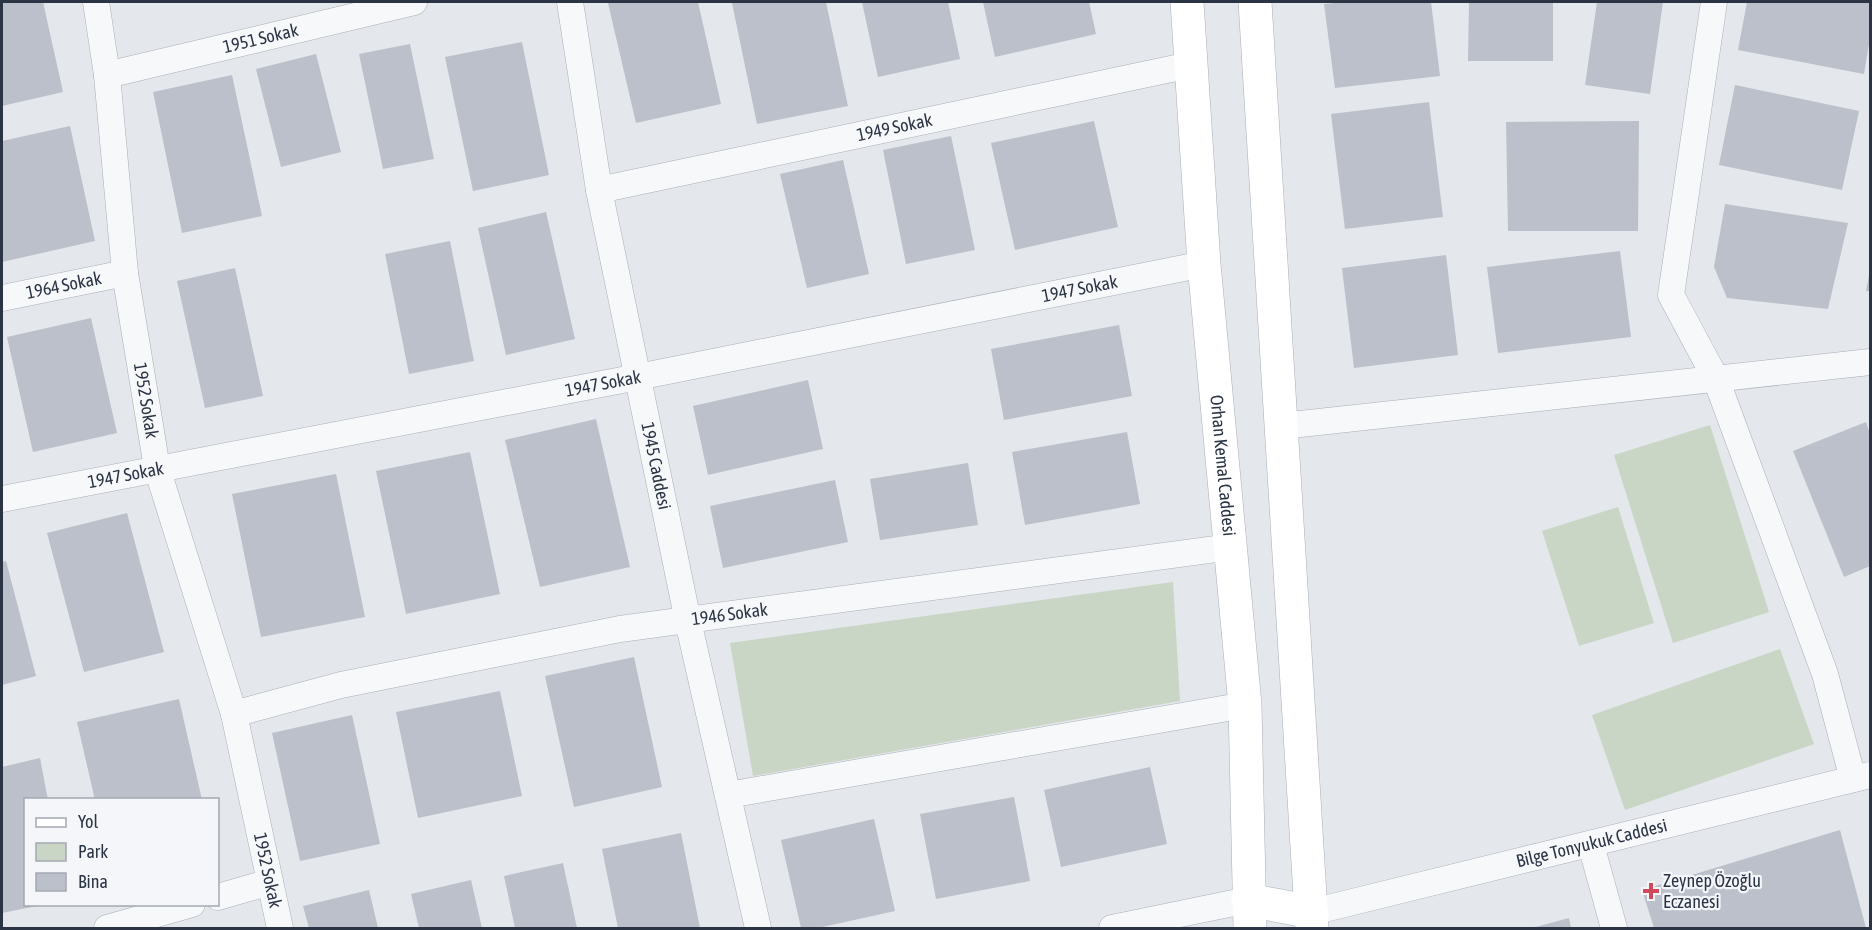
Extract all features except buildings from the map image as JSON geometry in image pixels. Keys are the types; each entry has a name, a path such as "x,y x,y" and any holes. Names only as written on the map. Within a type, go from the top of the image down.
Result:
{"main road":[{"name":"Orhan Kemal Caddesi","path":"1187,2 1204,264 1245,705 1250,914"},
{"path":"1250,914 1312,920 1255,2"}],"street":[{"name":"1952 Sokak","path":"96,2 107,75 126,273 157,468 234,714 280,928"},
{"name":"1951 Sokak","path":"107,75 414,2"},
{"name":"1945 Caddesi","path":"570,2 599,190 688,621 758,928"},
{"path":"1714,2 1671,295 1716,379 1862,777"},
{"name":"1949 Sokak","path":"599,190 1191,65"},
{"name":"1947 Sokak","path":"2,499 638,377 1204,264"},
{"name":"1964 Sokak","path":"2,298 126,273"},
{"path":"1282,426 1870,362"},
{"name":"1946 Sokak","path":"234,714 352,682 620,630 1231,547"},
{"path":"728,795 1245,705"},
{"name":"Bilge Tonyukuk Caddesi","path":"1312,920 1592,845 1862,777"},
{"path":"1592,845 1614,928"},
{"path":"219,897 270,882"},
{"path":"107,928 185,906"},
{"path":"1112,928 1250,914"}],"green space":[{"path":"1710,425 1769,612 1673,643 1614,455"},
{"path":"1618,507 1654,623 1579,646 1542,531"},
{"path":"1173,582 1180,701 753,776 730,643"},
{"path":"1780,649 1814,744 1625,810 1592,715"}],"place":[{"name":"Zeynep Özoğlu Eczanesi","path":"1651,891"}]}
